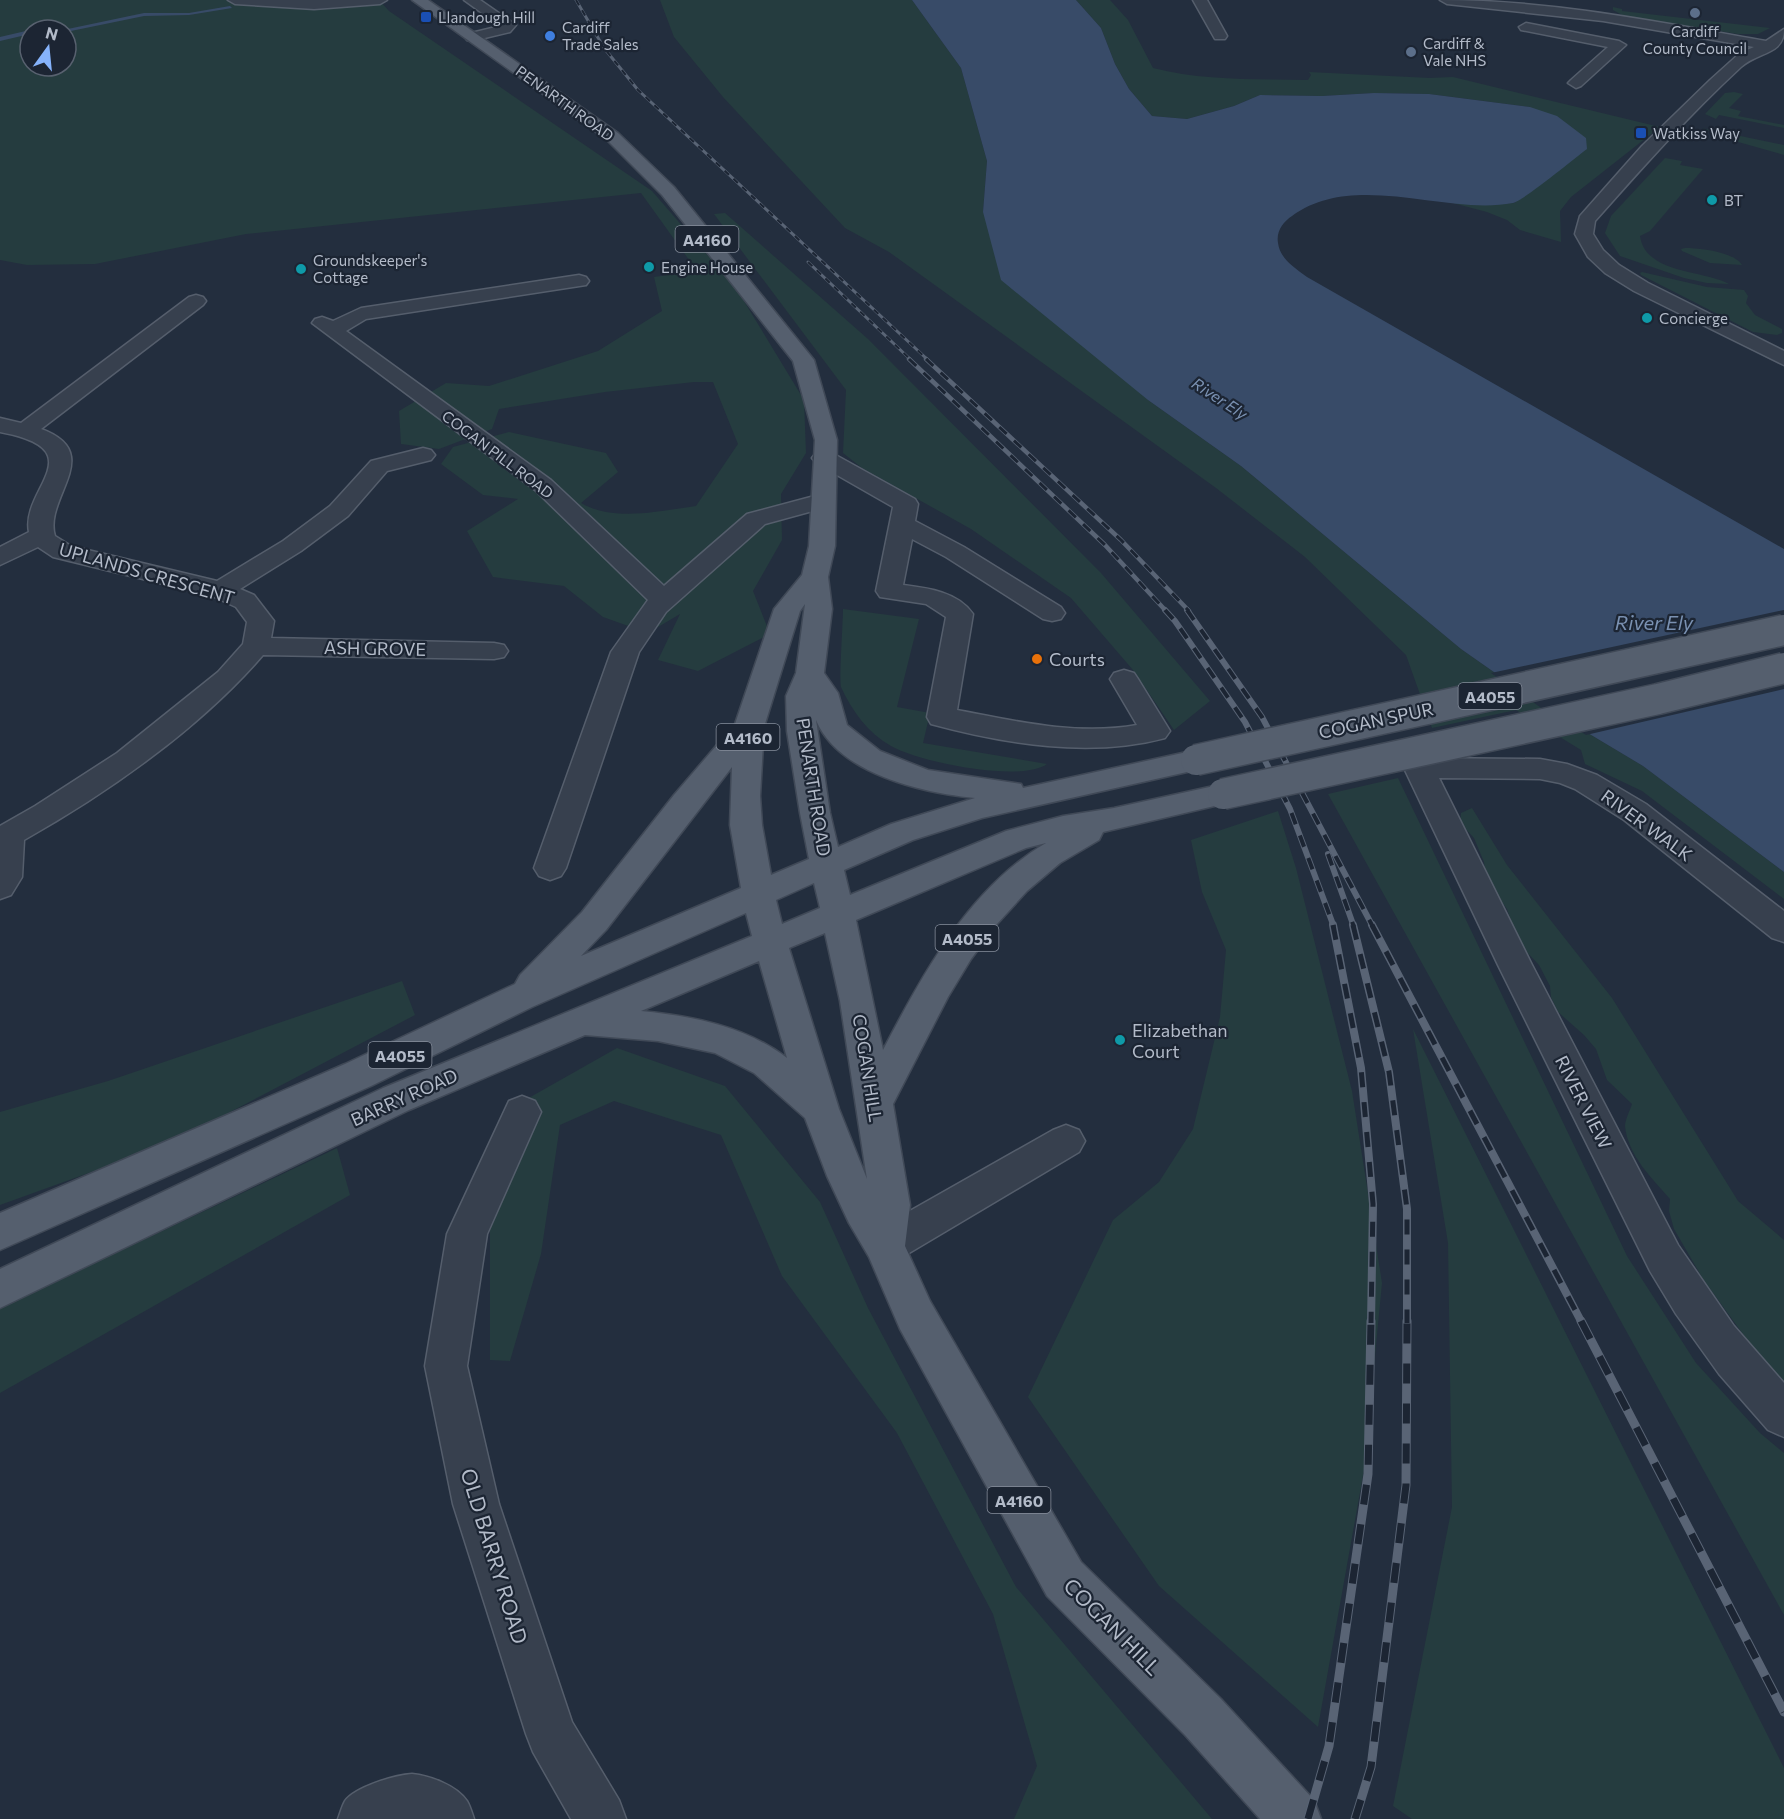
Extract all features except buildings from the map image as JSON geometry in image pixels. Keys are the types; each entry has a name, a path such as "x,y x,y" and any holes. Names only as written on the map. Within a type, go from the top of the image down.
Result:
{"main road":[{"name":"PENARTH ROAD","path":"419,0 612,136 668,191 803,360 826,440 822,546 815,577 819,609 810,673 800,696 802,731 815,813 822,893"},
{"name":"PENARTH ROAD","path":"763,916 746,825 746,762 749,727 787,609 815,577"},
{"name":"COGAN SPUR","path":"1039,793 1784,630"},
{"name":"A4055","path":"822,893 1063,827 1114,819 1635,704 1784,668"},
{"path":"810,673 825,695 827,715 836,732 862,753 888,767 928,780 980,789 1039,793"},
{"path":"520,997 594,921 685,803 749,727"},
{"name":"A4055","path":"822,893 875,843 944,817 1039,793"},
{"name":"A4055","path":"874,1105 911,1030 949,963 985,913 1008,888 1039,861 1071,840 1114,819"},
{"name":"BARRY ROAD","path":"0,1232 358,1075 520,997 763,916 822,893"},
{"name":"BARRY ROAD","path":"0,1289 396,1099 577,1022 763,916 822,893"},
{"name":"COGAN HILL","path":"822,893 857,1001 890,1205 885,1246"},
{"name":"COGAN HILL","path":"763,916 820,1109 846,1176 863,1211 885,1246 915,1315 1064,1579 1203,1717 1295,1819"},
{"path":"577,1022 651,1026 708,1035 737,1046 766,1063 820,1109"}],"street":[{"path":"235,0 314,5 380,0"},
{"path":"471,0 509,25 505,29 472,37"},
{"path":"1200,0 1220,36"},
{"path":"1447,0 1603,17 1776,47"},
{"path":"1485,3 1485,14 1493,19"},
{"path":"1516,26 1619,45 1576,83"},
{"path":"1784,33 1776,47 1744,56 1715,83 1648,150 1586,220 1583,227 1584,234 1595,253 1612,270 1784,359"},
{"name":"COGAN PILL ROAD","path":"579,281 361,314 327,326 543,485 663,600"},
{"path":"13,428 135,347 196,301"},
{"name":"UPLANDS CRESCENT","path":"13,428 43,437 54,445 60,456 60,470 56,484 42,511 42,535 49,544 62,552 221,590 245,601 261,621 256,646"},
{"path":"221,590 292,546 339,511 379,466 423,455"},
{"path":"824,458 906,504 889,591 933,597 960,614 941,717 1080,740 1114,739 1155,731 1124,678"},
{"path":"550,868 625,651 663,600 756,519 822,501"},
{"path":"901,524 954,552 1052,613"},
{"name":"UPLANDS CRESCENT","path":"0,557 42,535"},
{"path":"0,887 6,877 5,836 128,760 228,678 256,646"},
{"name":"ASH GROVE","path":"256,646 494,651"},
{"name":"RIVER WALK","path":"1419,768 1540,769 1567,774 1586,782 1635,812 1784,929"},
{"name":"RIVER VIEW","path":"1419,768 1515,965 1664,1258 1719,1342 1784,1415"},
{"name":"OLD BARRY ROAD","path":"522,1112 467,1234 446,1366 476,1504 551,1734 600,1819"},
{"path":"885,1246 1066,1141"},
{"path":"364,1819 389,1803 411,1799 430,1804 448,1819"}],"green space":[{"path":"0,0 379,0 389,11 652,191 736,288 804,400 806,453 781,494 782,540 753,591 770,634 698,671 658,660 680,614 648,633 603,617 564,586 493,577 467,531 518,499 483,495 441,464 453,447 509,432 606,453 618,472 581,503 594,509 637,514 696,506 738,444 713,382 605,392 499,409 492,429 439,449 401,444 399,411 446,383 489,386 598,351 662,311 654,277 697,271 641,193 246,234 95,264 27,265 0,260"},
{"path":"660,0 912,0 961,68 987,161 983,212 1148,400 1241,466 1461,649 1541,705 1643,766 1784,872 1784,899 1642,791 1585,764 1581,750 1516,710 1432,728 1406,655 1305,557 1216,488 889,252 845,228 723,97 674,37"},
{"path":"1076,0 1110,0 1128,20 1153,68 1191,75 1269,80 1308,80 1311,75 1309,72 1453,77 1660,127 1571,197 1560,211 1561,242 1520,230 1507,220 1487,212 1445,201 1478,204 1515,203 1530,107 1429,94 1260,95 1234,106 1187,119 1152,116 1129,89 1115,64 1101,28"},
{"path":"1613,7 1622,9 1622,11 1770,28 1758,34 1738,34 1624,16 1613,10"},
{"path":"1725,93 1743,94 1729,108 1741,111 1738,116 1784,125 1784,128 1719,115 1716,119 1705,114"},
{"path":"1702,128 1784,145 1784,155 1724,138"},
{"path":"1665,158 1682,161 1680,165 1703,169 1650,231 1640,236 1644,248 1652,258 1664,264 1729,284 1707,283 1684,278 1620,256 1605,233 1611,216"},
{"path":"725,213 868,339 1101,573 1210,701 1174,730 1133,670 1071,598 971,529 862,468 843,453 846,390 714,214"},
{"path":"1681,249 1724,254 1742,265 1710,263 1682,251"},
{"path":"1642,272 1707,287 1744,290 1748,296 1746,303 1755,315 1782,329 1782,333 1777,335 1753,332 1641,275"},
{"path":"843,609 919,619 897,707 930,713 923,743 1047,764 1034,769 994,771 946,764 905,752 875,735 850,705 841,687"},
{"path":"1398,778 1627,1256 1696,1363 1760,1433 1784,1453 1784,1615 1328,794"},
{"path":"1472,808 1507,865 1612,998 1738,1201 1784,1240 1784,1383 1753,1348 1703,1279 1674,1229 1669,1211 1670,1199 1642,1166 1631,1147 1625,1126 1632,1104 1607,1080 1596,1049 1558,1012 1551,997 1550,986 1539,965 1519,944 1507,909 1486,880 1484,862 1474,838 1460,823 1461,813"},
{"path":"1278,811 1296,868 1352,1091 1382,1283 1364,1470 1318,1727 1159,1586 1028,1397 1113,1220 1159,1182 1193,1129 1220,1017 1226,950 1202,892 1191,840"},
{"path":"402,981 415,1015 169,1144 0,1205 0,1112 108,1081"},
{"path":"1413,1029 1784,1768 1784,1819 1412,1819 1393,1806 1452,1507 1448,1243"},
{"path":"617,1048 725,1086 820,1202 868,1308 1016,1587 1212,1819 1014,1819 1037,1766 993,1614 897,1433 782,1276 721,1135 614,1101 560,1125 541,1254 510,1361 490,1360 490,1227 511,1108"},
{"path":"337,1148 350,1195 0,1393 0,1308"}],"water":[{"name":"River Ely","path":"912,0 1076,0 1101,28 1115,64 1129,89 1152,116 1187,119 1234,106 1260,95 1429,94 1530,107 1557,116 1586,138 1587,149 1538,187 1513,203 1459,204 1401,197 1344,196 1317,203 1289,218 1279,231 1279,249 1289,263 1307,277 1784,549 1784,872 1643,766 1541,705 1461,649 1241,466 1148,400 1001,280 983,212 987,161 961,68"}],"pier":[{"path":"1784,610 1784,689 1586,735 1491,673"}],"waterway":[{"path":"78,27 144,15 189,14 230,7"},
{"path":"0,39 18,35"}],"railway":[{"path":"576,0 604,48 638,90 928,360"},
{"path":"808,262 911,360"},
{"path":"909,359 1105,545 1166,611"},
{"path":"926,359 1121,540 1189,611"},
{"path":"1165,610 1245,722 1290,809 1334,927"},
{"path":"1187,610 1262,717 1373,927"},
{"path":"1328,854 1354,927"},
{"path":"1333,925 1361,1068 1373,1204 1371,1323"},
{"path":"1353,925 1389,1072 1407,1209 1407,1321"},
{"path":"1372,925 1582,1323"},
{"path":"1308,1819 1329,1746 1368,1474 1371,1321"},
{"path":"1355,1819 1371,1767 1406,1485 1407,1321"},
{"path":"1581,1321 1784,1712"}],"place":[{"name":"Cardiff County Council","path":"1695,13"},
{"name":"Llandough Hill","path":"426,17"},
{"name":"Cardiff Trade Sales","path":"550,36"},
{"name":"Cardiff & Vale NHS","path":"1411,52"},
{"name":"Watkiss Way","path":"1641,133"},
{"name":"BT","path":"1712,200"},
{"name":"Engine House","path":"649,267"},
{"name":"Groundskeeper's Cottage","path":"301,269"},
{"name":"Concierge","path":"1647,318"},
{"name":"Courts","path":"1037,659"},
{"name":"Elizabethan Court","path":"1120,1040"}]}
